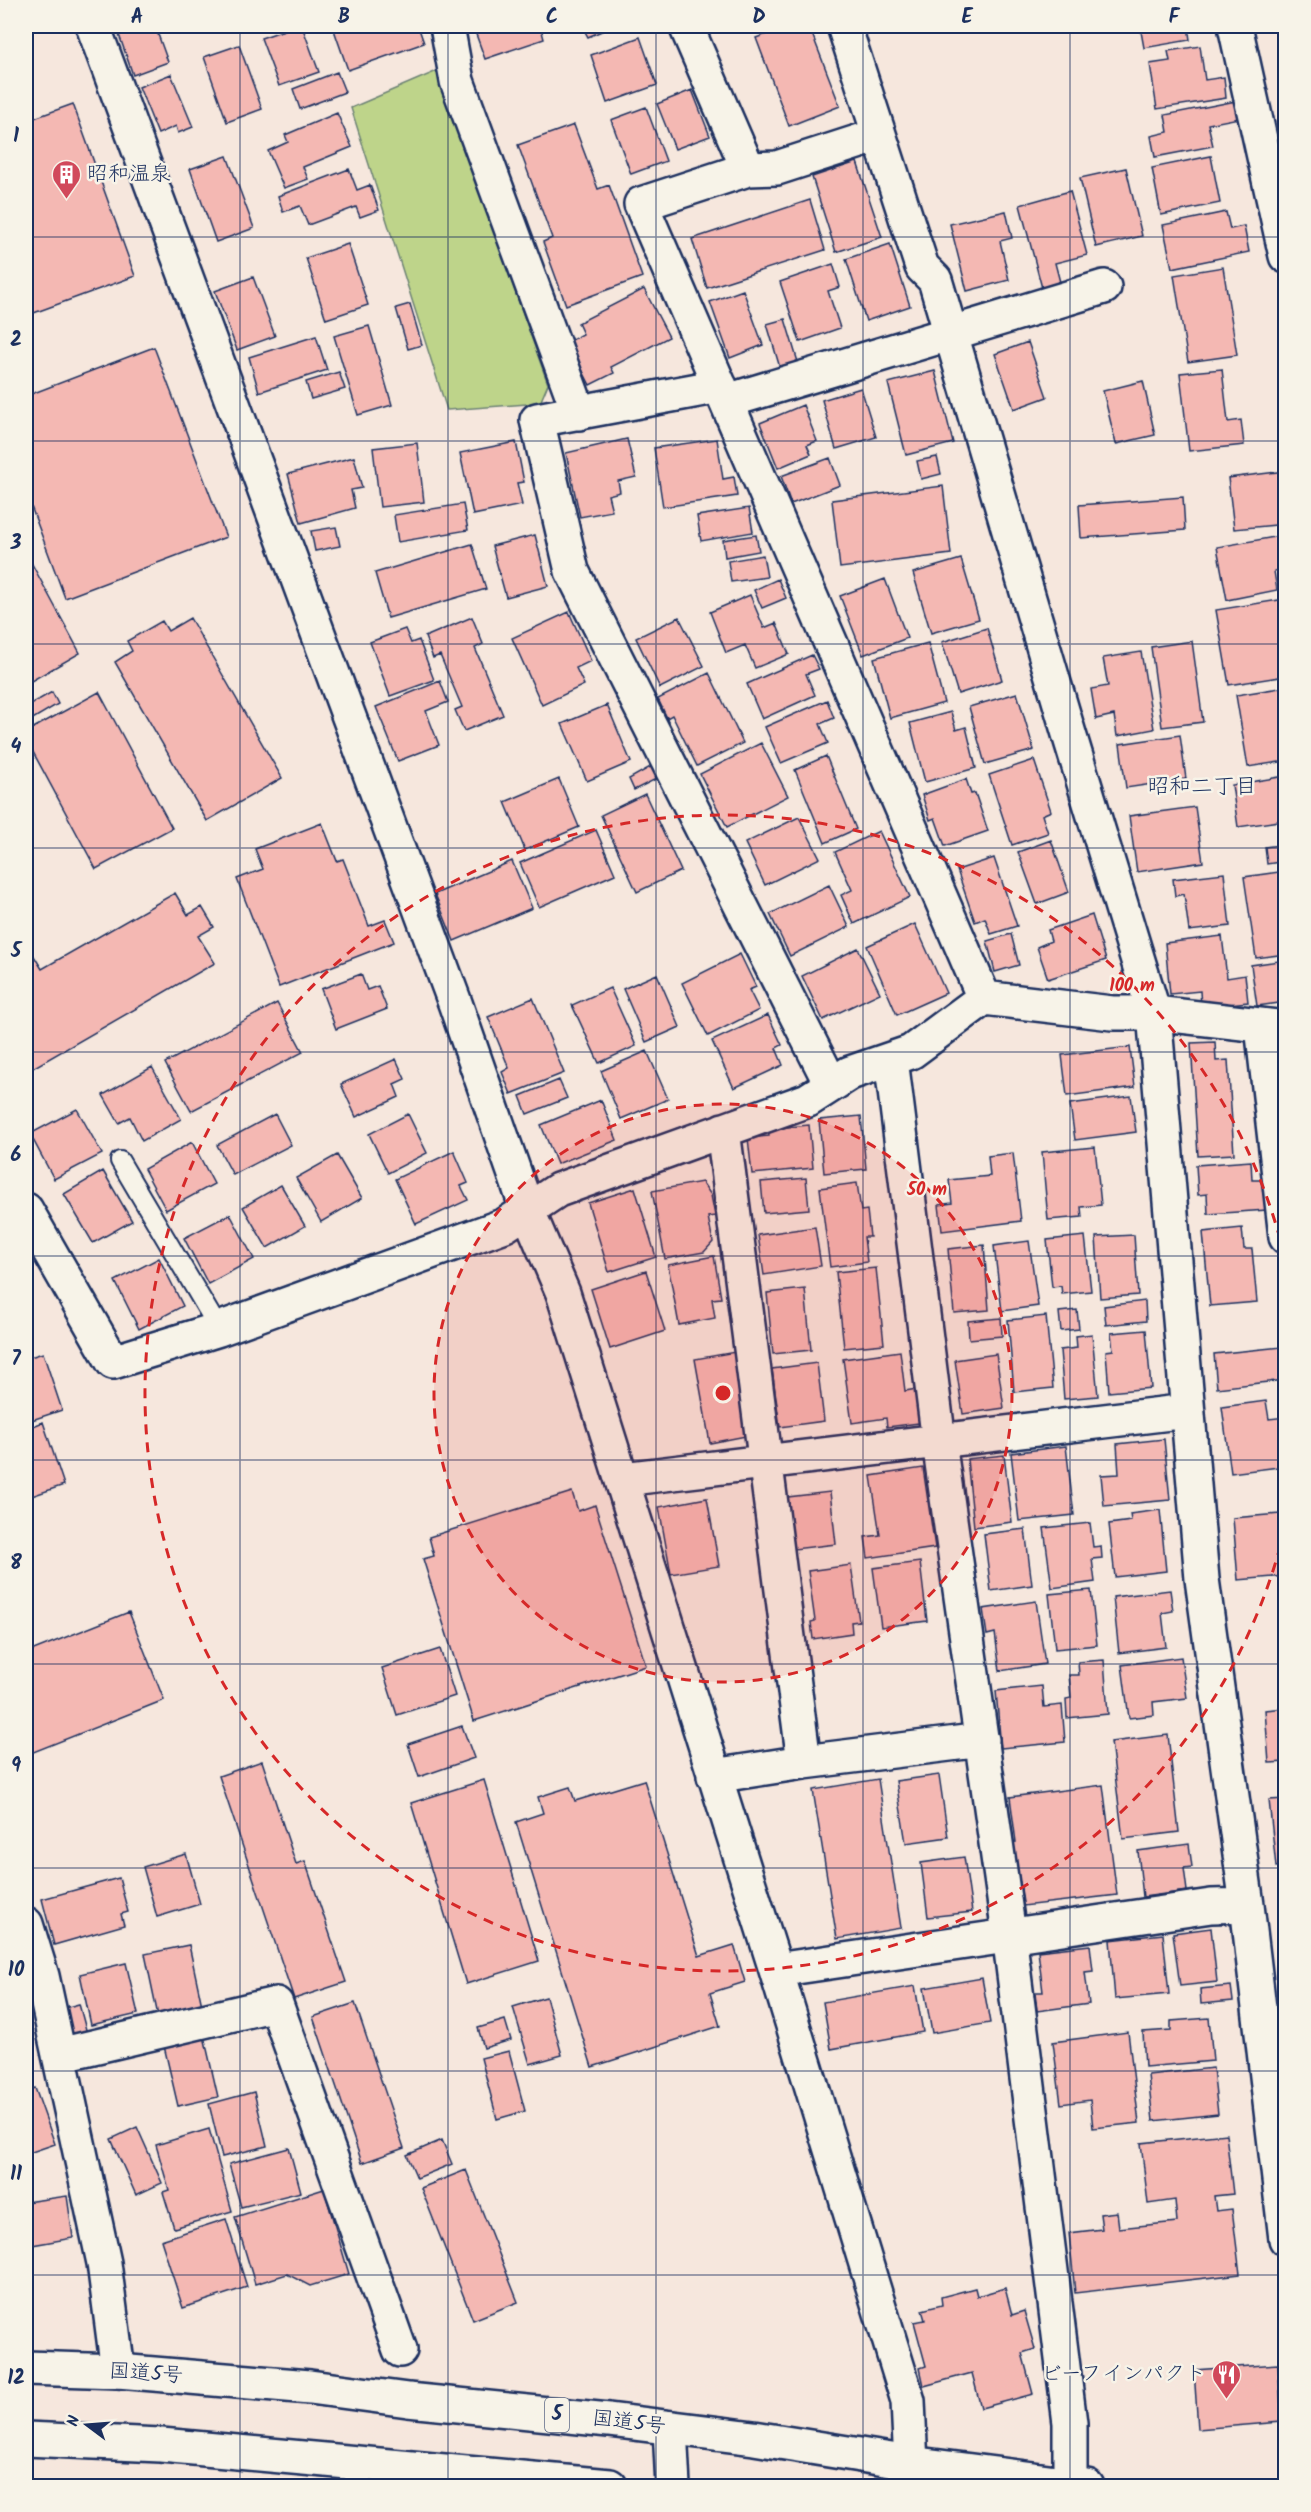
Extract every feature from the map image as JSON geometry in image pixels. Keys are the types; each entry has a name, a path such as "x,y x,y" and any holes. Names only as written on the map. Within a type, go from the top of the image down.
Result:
{"main road":[{"path":"93,26 455,1003 527,1209 563,1293 776,1970 908,2401 911,2475"},
{"path":"447,26 457,81 579,413"},
{"path":"686,26 748,169"},
{"path":"844,26 922,267 935,280 1154,1013 1202,1580 1247,1905 1286,2239"},
{"path":"1235,26 1286,256"},
{"path":"879,135 777,168 748,169 641,204 984,998"},
{"path":"831,1084 572,571 537,420 723,393 951,333 1104,287"},
{"path":"26,1210 113,1362 219,1329 505,1226 558,1190 808,1100 850,1073 911,1052 984,998 1112,1013 1154,1013 1274,1027 1286,1237"},
{"path":"891,1059 939,1442 1009,1934 1078,2485"},
{"path":"723,1130 804,1762"},
{"path":"622,1479 1187,1410"},
{"path":"714,1776 804,1762 981,1740"},
{"path":"776,1970 1211,1906 1247,1905"},
{"path":"26,1924 42,1976 104,2263 118,2371"},
{"path":"59,2055 276,2004 400,2350"},
{"name":"国道5号","path":"26,2368 118,2371 310,2387 754,2438 911,2475 1078,2485"},
{"path":"670,2428 673,2487"},
{"path":"26,2439 161,2445 355,2475 610,2487"}],"lane":[{"path":"120,1161 219,1329"}],"green space":[{"path":"437,71 548,384 540,403 447,410 351,108"}],"building":[{"path":"116,26 155,26 168,62 133,75"},
{"path":"302,26 319,72 279,86 261,38"},
{"path":"418,26 424,43 348,70 333,27"},
{"path":"473,26 547,26 541,28 544,39 485,59"},
{"path":"582,26 613,26 588,37"},
{"path":"789,26 809,26 840,106 789,126 756,38"},
{"path":"1140,26 1188,26 1190,40 1144,48"},
{"path":"1276,26 1286,26 1286,59"},
{"path":"640,37 657,85 607,103 591,55"},
{"path":"239,45 262,109 227,122 204,57"},
{"path":"1200,46 1205,80 1224,77 1226,98 1157,109 1150,64 1170,61 1168,51"},
{"path":"337,72 345,92 300,109 293,89"},
{"path":"171,74 193,127 178,133 176,126 158,134 139,87"},
{"path":"692,90 710,136 675,149 657,104"},
{"path":"1236,101 1239,118 1208,124 1213,146 1155,157 1151,136 1168,132 1165,115"},
{"name":"昭和温泉","path":"73,104 135,276 31,314 26,298 26,121"},
{"path":"646,107 666,161 631,174 611,120"},
{"path":"337,113 352,147 303,167 308,179 284,188 268,151 288,142 285,135"},
{"path":"574,125 598,189 609,185 642,277 566,305 543,242 552,238 518,145"},
{"path":"227,156 254,228 216,242 190,169"},
{"path":"1211,156 1220,203 1161,215 1152,168"},
{"path":"857,162 882,237 836,252 812,177"},
{"path":"1126,168 1142,236 1096,247 1080,178"},
{"path":"349,169 357,190 370,185 379,210 360,217 356,207 308,225 300,206 283,212 278,196"},
{"path":"1070,191 1087,255 1055,263 1060,282 1042,288 1020,205"},
{"path":"810,200 825,250 707,288 692,239"},
{"path":"1006,211 1012,238 1000,241 1009,280 967,291 950,224"},
{"path":"1226,212 1230,229 1244,226 1249,252 1172,268 1163,225"},
{"path":"348,244 368,305 326,319 306,258"},
{"path":"890,244 910,306 866,321 846,259"},
{"path":"833,264 840,287 828,291 840,328 800,342 780,282"},
{"path":"1223,267 1237,355 1188,362 1174,275"},
{"path":"253,277 275,336 237,350 215,291"},
{"path":"644,289 669,337 611,367 614,373 590,385 568,342 583,334 578,323"},
{"path":"743,290 763,345 730,358 710,302"},
{"path":"410,304 422,345 408,349 396,308"},
{"path":"785,319 798,362 780,368 767,324"},
{"path":"369,326 392,405 358,415 334,336"},
{"path":"316,336 327,370 259,392 249,357"},
{"path":"1028,342 1047,397 1014,409 995,354"},
{"path":"154,347 226,537 65,598 26,493 26,396"},
{"path":"1222,369 1228,422 1241,420 1244,445 1189,451 1180,373"},
{"path":"935,371 953,443 906,455 888,383"},
{"path":"339,372 345,389 311,399 306,382"},
{"path":"1143,381 1155,435 1116,444 1103,391"},
{"path":"861,388 876,437 836,449 822,400"},
{"path":"803,405 817,441 807,445 811,454 778,468 760,423"},
{"path":"627,439 636,477 618,481 620,492 608,495 612,511 580,517 566,453"},
{"path":"717,439 723,479 734,477 737,496 663,507 654,448"},
{"path":"516,442 524,482 517,483 522,505 473,515 460,453"},
{"path":"417,443 424,502 380,507 373,448"},
{"path":"354,457 362,488 351,490 355,508 301,523 288,474"},
{"path":"937,457 941,474 921,479 917,461"},
{"path":"830,458 840,485 791,504 781,476"},
{"path":"1286,471 1286,524 1234,529 1228,478"},
{"path":"943,486 951,554 840,568 832,500"},
{"path":"1183,497 1185,530 1081,538 1079,505"},
{"path":"463,504 468,530 398,542 394,515"},
{"path":"749,508 753,532 701,541 697,516"},
{"path":"336,527 340,546 315,551 311,531"},
{"path":"535,535 548,586 506,597 492,546"},
{"path":"756,535 759,551 725,557 723,540"},
{"path":"1286,535 1286,569 1274,571 1277,590 1227,600 1217,547"},
{"path":"472,544 486,589 388,618 375,573"},
{"path":"26,553 80,653 26,684"},
{"path":"763,555 767,577 731,582 728,561"},
{"path":"961,559 979,619 931,633 913,573"},
{"path":"778,579 786,598 762,608 754,590"},
{"path":"885,579 907,638 863,655 840,596"},
{"path":"750,595 764,628 776,623 789,654 755,668 745,645 726,653 710,612"},
{"path":"1286,599 1286,676 1229,685 1216,610"},
{"path":"569,612 591,661 576,668 584,685 542,705 512,638"},
{"path":"472,617 483,644 475,648 503,715 464,731 455,710 462,707 440,655 433,658 425,637"},
{"path":"679,617 704,666 660,688 636,638"},
{"path":"190,618 282,778 207,821 115,662 132,651 127,641 162,621 168,631"},
{"path":"987,628 1002,680 958,694 942,642"},
{"path":"405,629 411,643 419,640 434,680 390,696 370,642"},
{"path":"1192,641 1203,722 1162,727 1151,647"},
{"path":"928,643 944,703 890,718 874,658"},
{"path":"1141,652 1154,729 1117,736 1114,715 1096,719 1091,689 1108,686 1103,658"},
{"path":"812,655 819,669 806,674 815,695 762,719 747,684"},
{"path":"709,673 743,743 697,766 672,715 667,718 658,699"},
{"path":"440,681 448,702 426,711 439,745 398,761 376,707"},
{"path":"1286,687 1286,761 1248,767 1236,695"},
{"path":"52,692 58,704 26,723 26,707"},
{"path":"99,692 172,828 96,869 26,739 26,732"},
{"path":"1017,693 1034,750 985,764 969,707"},
{"path":"827,700 834,718 820,724 828,743 781,763 765,727"},
{"path":"607,705 631,762 587,781 562,724"},
{"path":"951,712 956,730 966,727 976,768 925,782 910,723"},
{"path":"1180,735 1186,779 1126,788 1120,744"},
{"path":"761,743 788,796 727,827 700,774"},
{"path":"826,756 856,829 825,843 795,770"},
{"path":"1034,760 1051,811 1042,815 1048,833 1012,845 989,775"},
{"path":"652,766 658,778 634,790 629,779"},
{"path":"1286,776 1286,820 1238,827 1232,785"},
{"path":"559,779 579,827 525,850 505,802"},
{"path":"966,779 971,794 975,793 988,831 945,846 935,818 930,820 922,795"},
{"path":"645,794 681,871 637,892 601,815"},
{"path":"1195,807 1203,862 1137,872 1129,816"},
{"path":"799,817 820,858 765,885 745,843"},
{"path":"322,823 337,861 343,859 369,926 385,920 394,942 279,987 237,879 263,869 255,849"},
{"path":"596,830 615,874 539,907 520,863"},
{"path":"879,831 910,897 854,924 841,895 852,890 835,852"},
{"path":"1051,840 1069,892 1037,904 1018,852"},
{"path":"1286,844 1286,861 1267,864 1265,847"},
{"path":"994,858 1017,926 991,934 985,918 975,922 957,870"},
{"path":"512,861 532,908 454,941 435,894"},
{"path":"1286,871 1286,954 1256,958 1244,877"},
{"path":"1224,873 1230,926 1189,931 1184,894 1175,896 1173,879"},
{"path":"829,885 849,927 790,956 770,914"},
{"path":"175,893 188,915 202,907 214,927 198,936 215,963 26,1072 26,961 34,956 42,969"},
{"path":"1092,915 1106,960 1048,979 1037,947 1051,941 1048,930"},
{"path":"915,924 946,993 897,1015 867,946"},
{"path":"1011,934 1019,965 995,972 987,941"},
{"path":"1222,936 1227,978 1245,975 1248,1002 1201,1007 1200,991 1170,994 1165,943"},
{"path":"858,948 880,993 823,1020 802,976"},
{"path":"740,954 756,987 749,990 759,1010 708,1036 682,983"},
{"path":"1286,960 1286,1002 1257,1006 1251,965"},
{"path":"361,974 367,990 378,986 387,1009 336,1029 321,989"},
{"path":"657,974 680,1027 646,1042 623,989"},
{"path":"610,988 636,1046 599,1063 572,1005"},
{"path":"533,998 564,1073 511,1094 502,1072 509,1068 488,1017"},
{"path":"277,1003 303,1052 191,1111 165,1063"},
{"path":"768,1015 782,1045 776,1048 783,1065 734,1088 712,1041"},
{"path":"1215,1042 1216,1061 1228,1060 1234,1154 1198,1156 1191,1043"},
{"path":"1130,1047 1135,1087 1067,1096 1062,1055"},
{"path":"647,1051 668,1099 621,1119 601,1071"},
{"path":"396,1059 405,1079 394,1084 399,1097 356,1117 341,1084"},
{"path":"152,1067 181,1119 142,1141 130,1117 119,1123 103,1095"},
{"path":"559,1080 567,1098 527,1114 520,1096"},
{"path":"1131,1096 1136,1132 1075,1140 1070,1104"},
{"path":"601,1100 617,1140 557,1164 541,1125"},
{"path":"77,1109 102,1154 54,1179 30,1134"},
{"path":"275,1114 291,1145 233,1175 217,1145"},
{"path":"408,1114 427,1153 388,1173 369,1134"},
{"path":"861,1116 866,1169 824,1173 819,1120"},
{"path":"809,1125 813,1168 752,1174 748,1138 769,1136 768,1129"},
{"path":"192,1142 214,1184 166,1210 144,1169"},
{"path":"1095,1147 1101,1205 1081,1207 1082,1217 1048,1220 1042,1152"},
{"path":"454,1151 468,1183 461,1186 468,1200 416,1224 395,1179"},
{"path":"1013,1153 1021,1221 942,1231 939,1205 952,1203 949,1180 990,1176 988,1156"},
{"path":"337,1155 362,1198 321,1222 296,1178"},
{"path":"1251,1161 1252,1180 1265,1180 1267,1210 1208,1214 1207,1194 1198,1195 1196,1165"},
{"path":"103,1171 132,1221 93,1243 64,1194"},
{"path":"806,1178 809,1209 764,1213 761,1182"},
{"path":"702,1182 711,1195 715,1216 708,1217 713,1242 704,1252 665,1259 652,1191"},
{"path":"857,1183 861,1211 867,1210 870,1237 864,1237 867,1262 830,1267 820,1188"},
{"path":"281,1185 305,1226 267,1248 243,1207"},
{"path":"635,1188 656,1257 609,1272 588,1203"},
{"path":"230,1214 254,1259 208,1284 184,1238"},
{"path":"815,1227 821,1266 764,1275 758,1235"},
{"path":"1242,1228 1244,1249 1252,1249 1257,1302 1210,1306 1203,1232"},
{"path":"1134,1235 1138,1295 1100,1298 1096,1237"},
{"path":"1085,1236 1091,1291 1062,1294 1061,1286 1052,1287 1047,1240"},
{"path":"1029,1241 1038,1306 1002,1311 994,1246"},
{"path":"984,1245 989,1310 954,1313 948,1249"},
{"path":"714,1256 721,1298 712,1299 715,1318 679,1325 668,1265"},
{"path":"159,1258 183,1306 139,1329 115,1281"},
{"path":"876,1268 884,1344 844,1348 836,1272"},
{"path":"646,1271 665,1331 610,1349 591,1289"},
{"path":"805,1289 811,1350 773,1354 767,1293"},
{"path":"1145,1301 1146,1321 1106,1325 1104,1306"},
{"path":"1077,1310 1079,1329 1061,1331 1059,1312"},
{"path":"1046,1316 1053,1388 1014,1392 1008,1320"},
{"path":"1001,1318 1002,1336 969,1339 968,1321"},
{"path":"1146,1330 1151,1388 1109,1392 1106,1351 1113,1350 1111,1333"},
{"path":"1092,1334 1098,1396 1064,1399 1060,1350 1077,1348 1076,1336"},
{"path":"1282,1347 1285,1380 1217,1388 1214,1354"},
{"path":"900,1351 905,1391 922,1388 927,1422 887,1427 886,1418 852,1423 843,1359"},
{"path":"735,1352 751,1435 710,1443 695,1359"},
{"path":"26,1353 27,1358 43,1353 62,1410 26,1422"},
{"path":"996,1354 1004,1408 963,1414 955,1360"},
{"path":"817,1363 824,1421 780,1427 772,1369"},
{"path":"1266,1401 1269,1419 1286,1417 1286,1466 1231,1473 1222,1407"},
{"path":"43,1422 64,1485 26,1498 26,1429"},
{"path":"1164,1439 1170,1500 1104,1506 1101,1475 1119,1474 1117,1444"},
{"path":"1066,1446 1074,1515 1019,1521 1011,1453"},
{"path":"1004,1455 1012,1522 974,1527 967,1459"},
{"path":"923,1468 935,1548 868,1558 865,1537 880,1535 871,1476"},
{"path":"572,1492 578,1511 595,1505 646,1666 474,1721 423,1559 434,1556 429,1537"},
{"path":"830,1492 836,1544 794,1549 788,1497"},
{"path":"707,1498 719,1566 671,1574 659,1507"},
{"path":"1160,1510 1166,1571 1115,1577 1109,1524 1131,1521 1130,1514"},
{"path":"1280,1514 1285,1576 1238,1580 1233,1518"},
{"path":"1090,1523 1093,1547 1101,1546 1102,1558 1092,1559 1095,1582 1052,1588 1044,1528"},
{"path":"1025,1529 1032,1585 991,1591 984,1534"},
{"path":"920,1562 927,1621 881,1627 873,1568"},
{"path":"851,1565 859,1621 851,1622 852,1633 813,1639 811,1622 815,1621 808,1571"},
{"path":"1091,1590 1097,1645 1055,1649 1049,1594"},
{"path":"1170,1590 1173,1611 1162,1613 1166,1647 1119,1653 1113,1597"},
{"path":"1036,1601 1045,1664 1000,1671 995,1633 987,1635 983,1609"},
{"path":"129,1612 164,1700 26,1755 26,1653"},
{"path":"440,1649 455,1696 397,1715 382,1668"},
{"path":"1181,1657 1187,1698 1153,1702 1154,1715 1129,1718 1122,1665"},
{"path":"1104,1660 1108,1714 1067,1718 1066,1699 1071,1698 1069,1675 1079,1675 1078,1662"},
{"path":"1042,1686 1044,1707 1062,1705 1065,1742 1001,1748 996,1691"},
{"path":"1286,1708 1286,1762 1269,1763 1265,1710"},
{"path":"462,1726 474,1758 419,1777 408,1744"},
{"path":"1168,1735 1179,1832 1123,1839 1111,1742"},
{"path":"262,1761 296,1864 305,1861 346,1982 294,1999 219,1776"},
{"path":"939,1775 948,1837 906,1843 896,1781"},
{"path":"878,1779 901,1928 837,1939 813,1790"},
{"path":"484,1780 539,1961 466,1984 411,1803"},
{"path":"644,1780 699,1956 734,1945 745,1982 710,1993 720,2026 592,2067 516,1822 543,1813 538,1797 570,1787 575,1801"},
{"path":"1103,1785 1117,1895 1023,1906 1020,1882 1013,1883 1008,1843 1016,1842 1010,1797"},
{"path":"1286,1799 1286,1866 1276,1867 1269,1800"},
{"path":"1189,1844 1192,1867 1184,1868 1187,1891 1143,1897 1138,1851"},
{"path":"186,1854 200,1904 157,1917 143,1867"},
{"path":"964,1857 972,1912 928,1917 921,1863"},
{"path":"119,1878 128,1912 121,1914 124,1925 54,1945 42,1899"},
{"path":"1280,1909 1286,1909 1286,1953"},
{"path":"1211,1928 1217,1982 1180,1986 1173,1933"},
{"path":"1163,1934 1169,1994 1115,1999 1110,1940"},
{"path":"189,1945 202,2006 158,2016 145,1954"},
{"path":"1090,1945 1093,1971 1085,1972 1089,2004 1037,2011 1035,1992 1043,1992 1038,1951"},
{"path":"126,1963 138,2014 91,2025 80,1974"},
{"path":"982,1978 990,2023 932,2033 924,1988"},
{"path":"915,1986 923,2032 831,2049 823,2002"},
{"path":"1231,1986 1233,2001 1201,2004 1200,1989"},
{"path":"546,1997 562,2055 530,2064 513,2007"},
{"path":"355,2003 404,2148 362,2163 313,2017"},
{"path":"79,2004 88,2037 73,2041 64,2008"},
{"path":"1209,2018 1213,2061 1145,2067 1143,2032 1171,2030 1171,2021"},
{"path":"505,2020 511,2040 484,2048 478,2028"},
{"path":"1128,2032 1139,2123 1093,2128 1090,2100 1061,2104 1053,2042"},
{"path":"204,2036 218,2097 178,2106 164,2046"},
{"path":"509,2051 525,2111 497,2119 481,2058"},
{"path":"1213,2068 1218,2114 1153,2121 1148,2075"},
{"path":"35,2088 55,2144 26,2154 26,2091"},
{"path":"254,2092 267,2146 222,2157 209,2104"},
{"path":"137,2127 162,2183 136,2195 111,2139"},
{"path":"209,2129 232,2211 174,2228 163,2192 169,2190 156,2145"},
{"path":"1226,2134 1233,2194 1214,2196 1216,2211 1232,2209 1240,2274 1075,2293 1069,2233 1102,2229 1100,2214 1117,2212 1119,2228 1177,2222 1175,2200 1148,2204 1141,2143"},
{"path":"442,2140 452,2164 417,2178 407,2155"},
{"path":"289,2148 301,2192 241,2207 229,2164"},
{"path":"466,2170 518,2302 473,2320 421,2188"},
{"path":"324,2189 349,2274 310,2286 287,2274 255,2284 235,2217"},
{"path":"67,2196 73,2238 26,2246 26,2202"},
{"path":"226,2219 247,2287 183,2308 161,2240"},
{"path":"975,2288 977,2296 1005,2288 1012,2315 1024,2311 1035,2349 1022,2353 1033,2394 981,2408 972,2373 924,2386 920,2368 926,2366 914,2322 925,2320 922,2310 942,2305 941,2297"},
{"path":"1278,2364 1282,2422 1198,2429 1194,2370"}],"place":[{"name":"昭和温泉","path":"66,200"},
{"name":"ビーフインパクト","path":"1227,2400"}],"district":[{"name":"昭和二丁目","path":"1202,787"}]}
